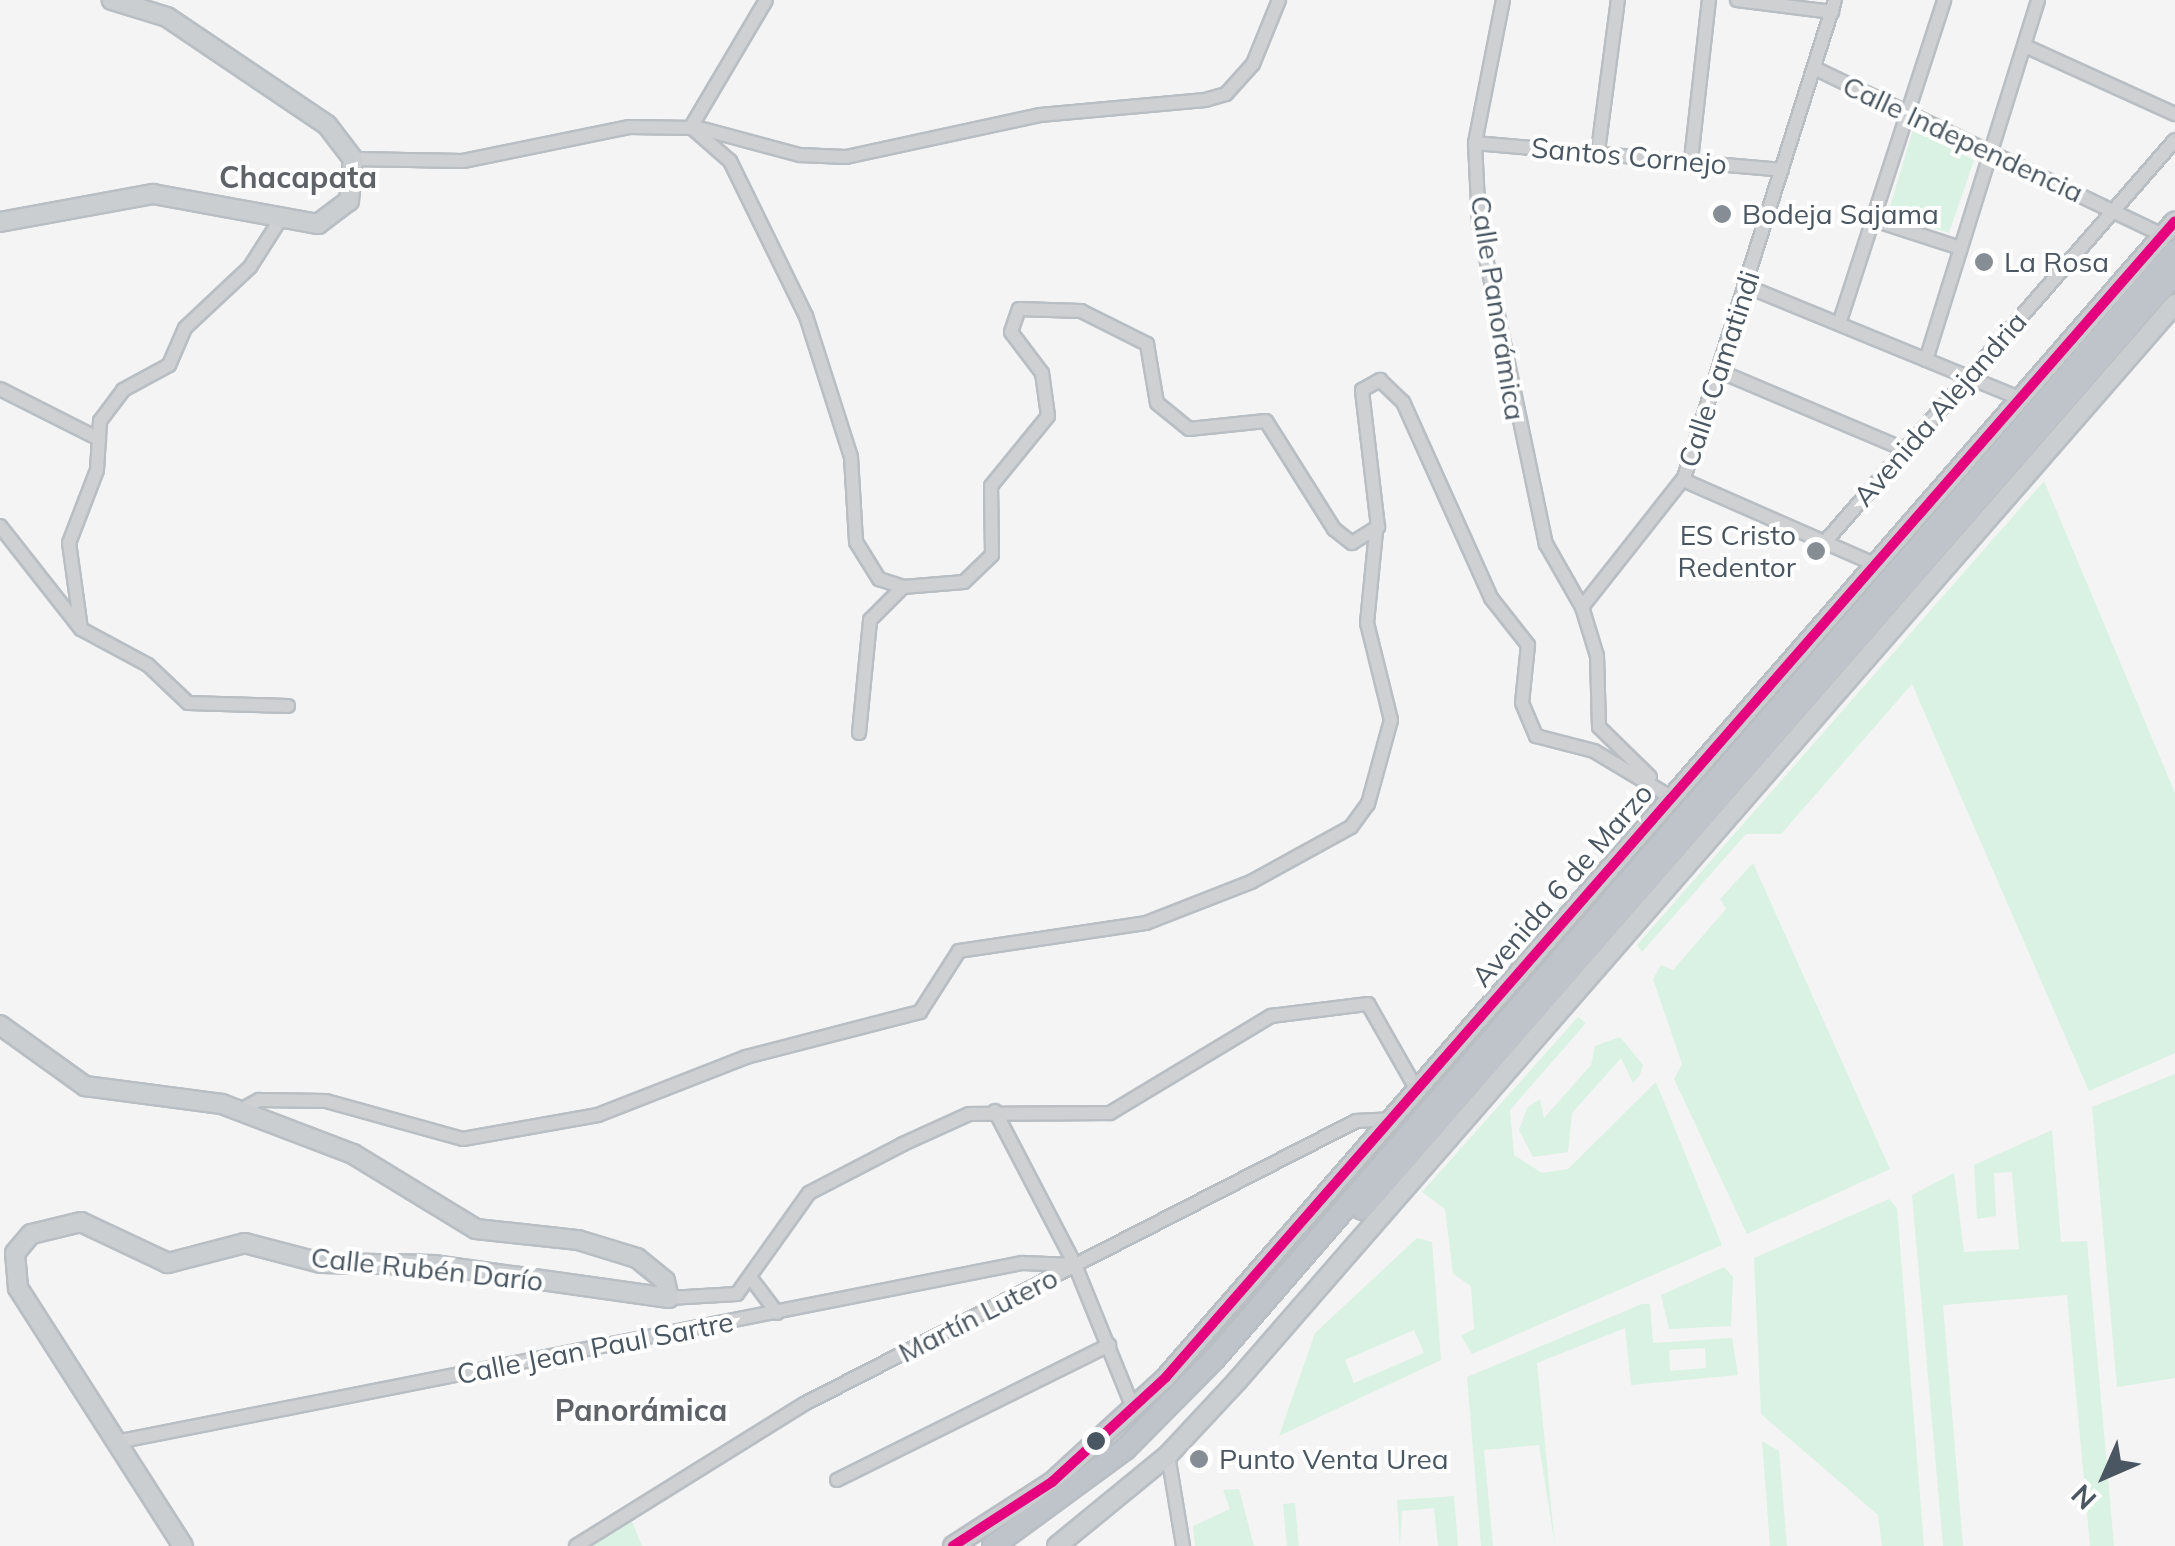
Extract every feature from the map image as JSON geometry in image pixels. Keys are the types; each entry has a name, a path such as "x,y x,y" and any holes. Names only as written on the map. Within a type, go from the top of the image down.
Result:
{"highway":[{"name":"Avenida 6 de Marzo","path":"993,1546 1126,1449 1214,1358 2171,236"},
{"path":"1020,1546 1094,1492 1224,1366 2175,274"}],"main road":[{"path":"0,222 153,194 278,223 318,224 349,201 353,159 327,126 167,17 112,0"},
{"name":"Avenida 6 de Marzo","path":"953,1546 1052,1482 1134,1410 1418,1092 2022,399 2171,236"},
{"path":"1057,1546 1168,1455 2175,304"},
{"path":"0,1025 50,1067 104,1094 146,1091 237,1112 352,1154 476,1229 534,1230 638,1258 665,1280 669,1298"},
{"name":"Calle Rubén Darío","path":"183,1546 12,1275 23,1241 56,1222 81,1222 160,1262 257,1243 321,1263 435,1265 669,1298"}],"street":[{"path":"695,128 766,0"},
{"path":"353,159 462,161 628,126 695,128 800,155 846,157 1040,115 1205,100 1226,94 1253,64 1279,0"},
{"name":"Calle Panorámica","path":"1503,0 1476,143 1506,381 1546,544 1582,606"},
{"path":"1598,151 1618,0"},
{"path":"1691,160 1709,0"},
{"path":"1737,0 1834,6"},
{"path":"1839,324 1944,0"},
{"path":"1926,360 2038,0"},
{"name":"Calle Camatindi","path":"1582,606 1683,480 1834,6"},
{"path":"2025,46 2175,114"},
{"name":"Calle Independencia","path":"1814,68 2171,236"},
{"path":"695,128 730,161 806,316 844,430 865,565 903,587 964,582 992,554 991,486 1048,416 1042,373 1011,332 1020,309 1035,305 1081,312 1147,344 1157,403 1189,429 1266,420 1334,529 1352,543 1378,527"},
{"name":"Avenida Alejandria","path":"1825,542 2175,140"},
{"name":"Santos Cornejo","path":"1476,143 1782,170"},
{"path":"1874,220 1960,248"},
{"path":"81,629 69,543 109,405 166,368 185,328 242,276 278,223"},
{"path":"1746,286 2022,399"},
{"path":"1720,371 1904,449"},
{"path":"237,1112 259,1100 326,1100 463,1139 598,1115 746,1057 920,1012 958,950 1146,923 1251,882 1351,827 1368,804 1391,720 1366,623 1378,527 1362,390 1372,379 1404,402 1490,598 1528,645 1522,703 1536,736 1594,751 1674,799"},
{"path":"0,390 99,439"},
{"path":"1683,480 1877,565"},
{"path":"0,526 81,629 148,665 188,703 288,706"},
{"path":"859,732 870,620 903,587"},
{"path":"1582,606 1597,656 1599,726 1674,799"},
{"path":"669,1298 718,1299 753,1282 809,1192 969,1114 1110,1113 1251,1022 1368,1004 1418,1092"},
{"path":"994,1111 1076,1265 1134,1410"},
{"name":"Martín Lutero","path":"576,1546 804,1404 1356,1121 1394,1119"},
{"name":"Calle Jean Paul Sartre","path":"116,1442 1022,1263 1076,1265"},
{"path":"753,1282 777,1314"},
{"path":"837,1480 1109,1345"},
{"path":"1168,1455 1183,1546"}],"green space":[{"path":"1913,130 1974,160 1949,233 1888,213"},
{"path":"2044,481 2175,793 2175,1053 2089,1091 1912,684 1781,834 1746,834 1642,952 1637,945"},
{"path":"1753,863 1890,1169 1747,1234 1674,1079 1682,1064 1653,979 1661,965 1673,970 1726,909 1720,899"},
{"path":"1578,1017 1586,1023 1510,1110 1514,1155 1542,1173 1568,1169 1656,1082 1722,1245 1472,1354 1461,1336 1474,1329 1471,1286 1453,1274 1445,1209 1422,1192"},
{"path":"1620,1037 1643,1065 1640,1075 1633,1083 1621,1058 1572,1113 1568,1152 1533,1157 1519,1130 1527,1108 1540,1099 1544,1118 1591,1065 1595,1046"},
{"path":"2175,1074 2175,1378 2117,1387 2092,1107"},
{"path":"2052,1130 2061,1242 2087,1241 2114,1546 2090,1546 2067,1295 1943,1305 1963,1546 1943,1546 1912,1195 1954,1173 1964,1252 2019,1249 2012,1172 1994,1173 1996,1216 1977,1219 1974,1165"},
{"path":"1889,1199 1897,1208 1924,1546 1882,1546 1878,1515 1761,1414 1754,1258"},
{"path":"1417,1238 1432,1242 1441,1360 1279,1436 1315,1333","holes":["1414,1330 1424,1353 1354,1383 1345,1360"]},
{"path":"1724,1267 1733,1277 1731,1326 1669,1329 1661,1295"},
{"path":"1642,1304 1650,1304 1653,1343 1732,1338 1738,1375 1631,1385 1625,1328 1537,1363 1555,1546 1539,1445 1484,1450 1493,1546 1481,1546 1467,1377","holes":["1705,1348 1706,1368 1670,1371 1669,1350"]},
{"path":"1762,1441 1779,1451 1787,1546 1770,1546"},
{"path":"1239,1489 1254,1546 1195,1546 1193,1526 1230,1509 1223,1490"},
{"path":"1454,1496 1458,1546 1438,1546 1434,1508 1402,1511 1400,1546 1397,1500"},
{"path":"1295,1503 1299,1546 1287,1546 1283,1504"},
{"path":"631,1519 642,1546 593,1546 596,1543"}],"transit line":[{"path":"953,1546 1052,1482 1166,1377 2175,221"}],"place":[{"name":"Bodeja Sajama","path":"1722,214"},
{"name":"La Rosa","path":"1984,262"},
{"name":"ES Cristo Redentor","path":"1816,551"},
{"name":"Punto Venta Urea","path":"1199,1459"}],"district":[{"name":"Chacapata","path":"298,177"},
{"name":"Panorámica","path":"641,1410"}]}
